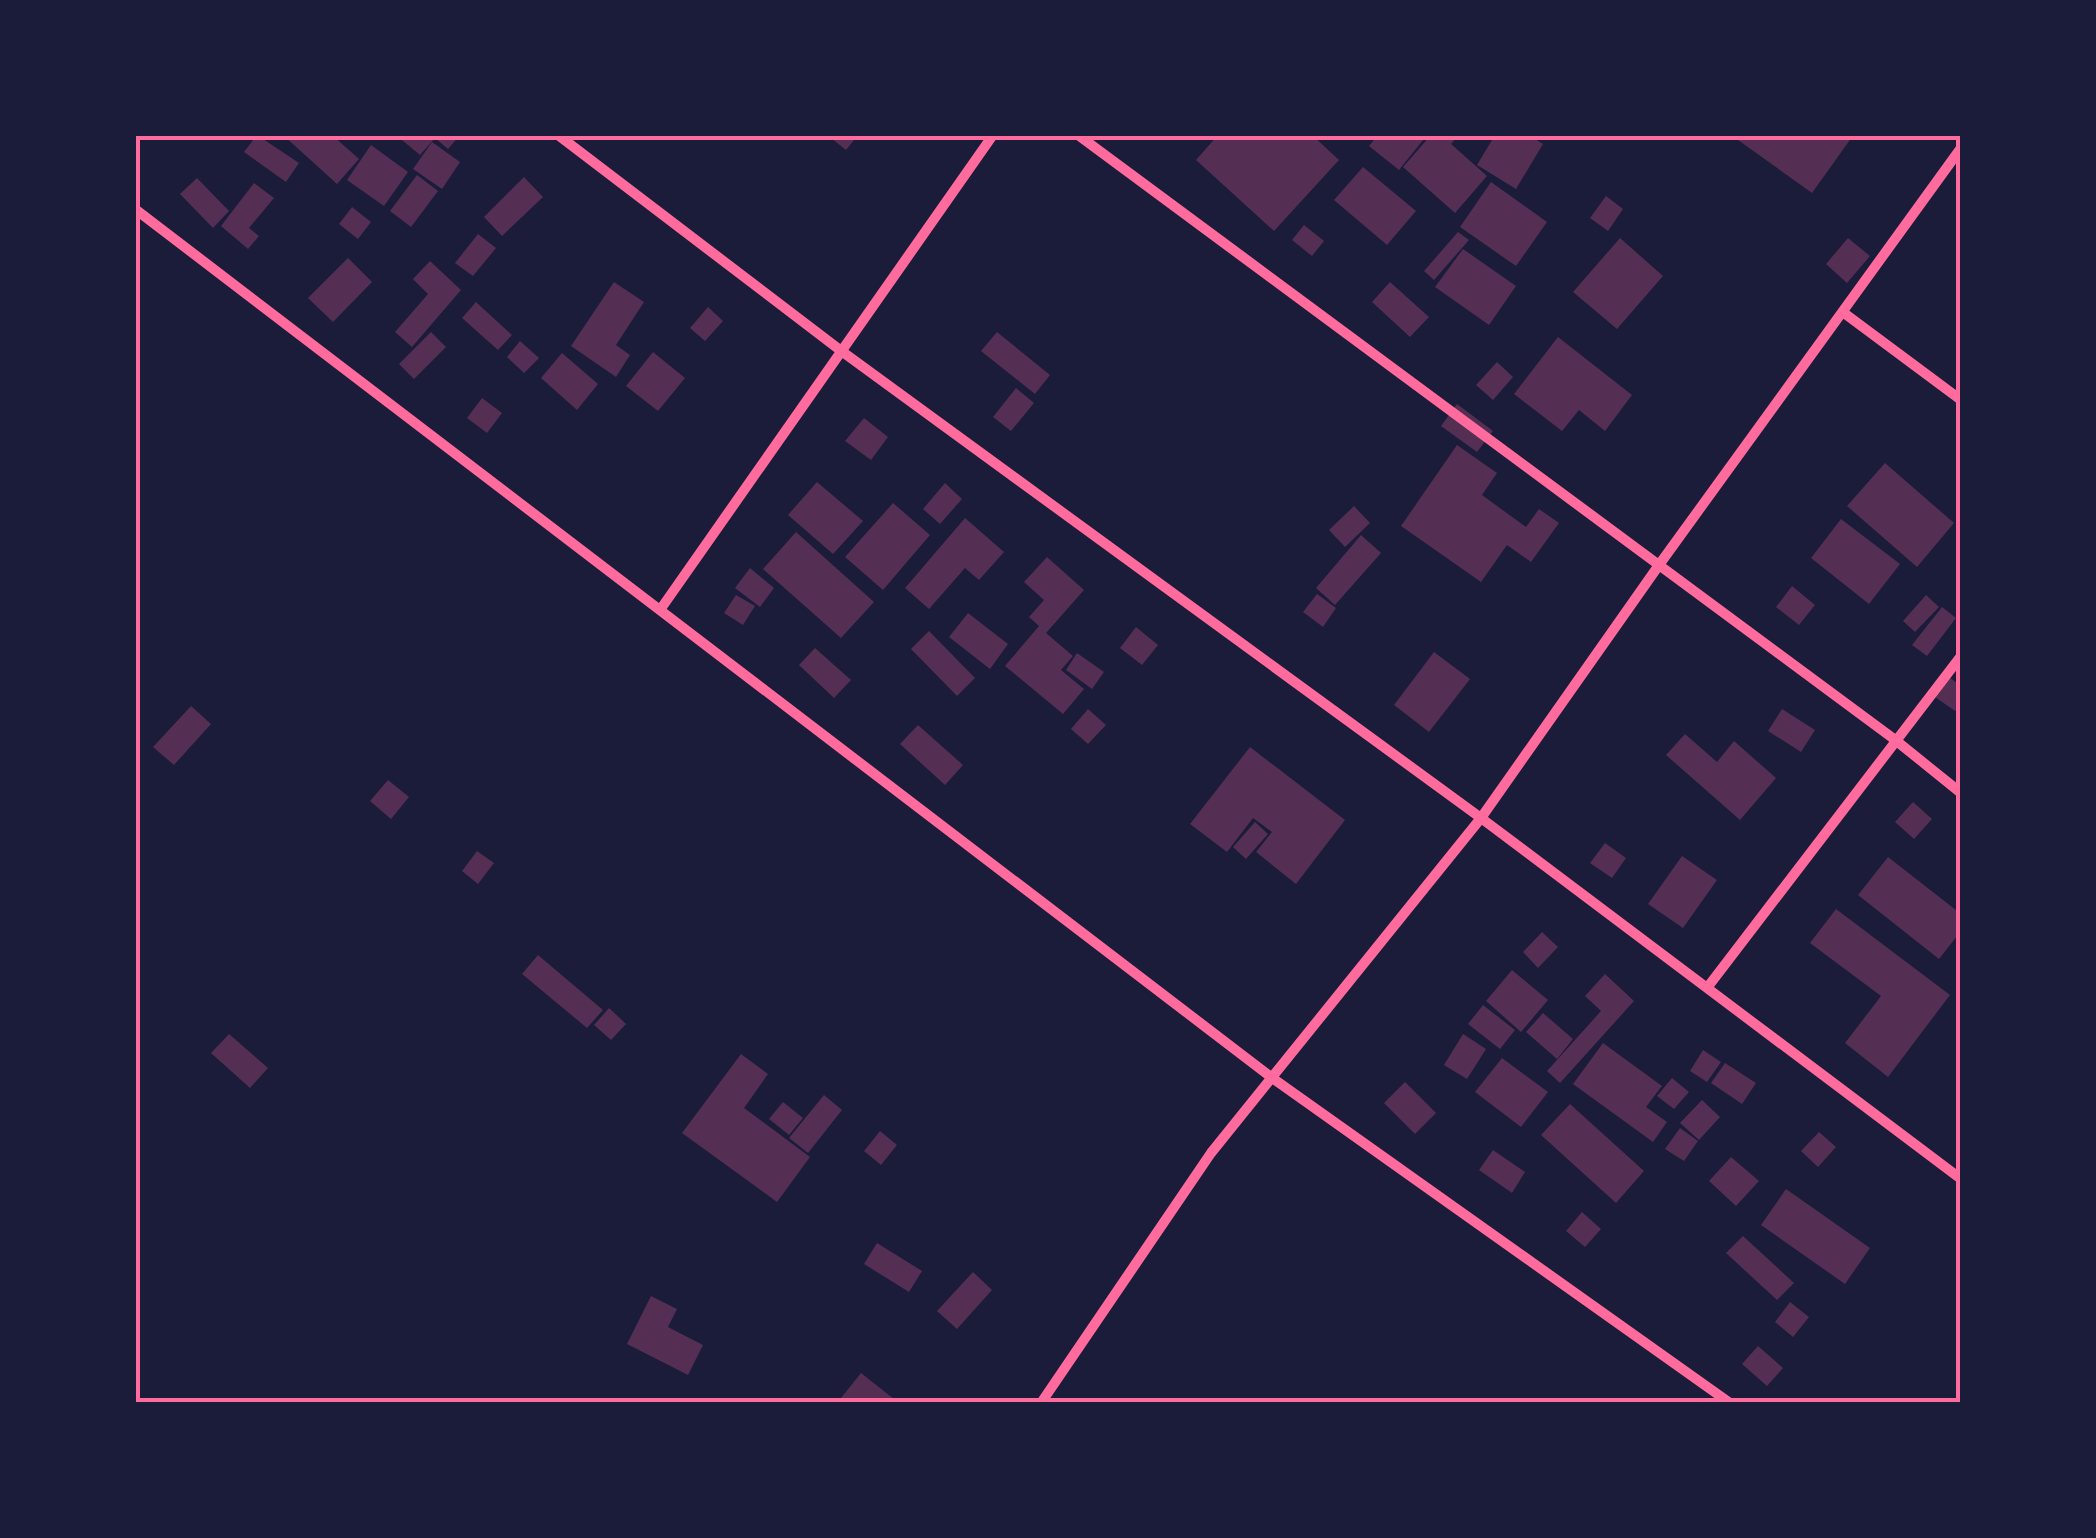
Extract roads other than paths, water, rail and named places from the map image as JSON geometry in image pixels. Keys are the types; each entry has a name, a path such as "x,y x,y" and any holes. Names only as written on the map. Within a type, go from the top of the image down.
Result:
{"street":[{"path":"558,135 840,350 1481,818 1961,1179"},
{"path":"660,610 993,135"},
{"path":"1078,135 1961,793"},
{"path":"1041,1403 1211,1153 1481,818 1961,148"},
{"path":"135,209 1271,1077 1730,1403"},
{"path":"1844,313 1961,400"},
{"path":"1707,988 1961,656"}]}
